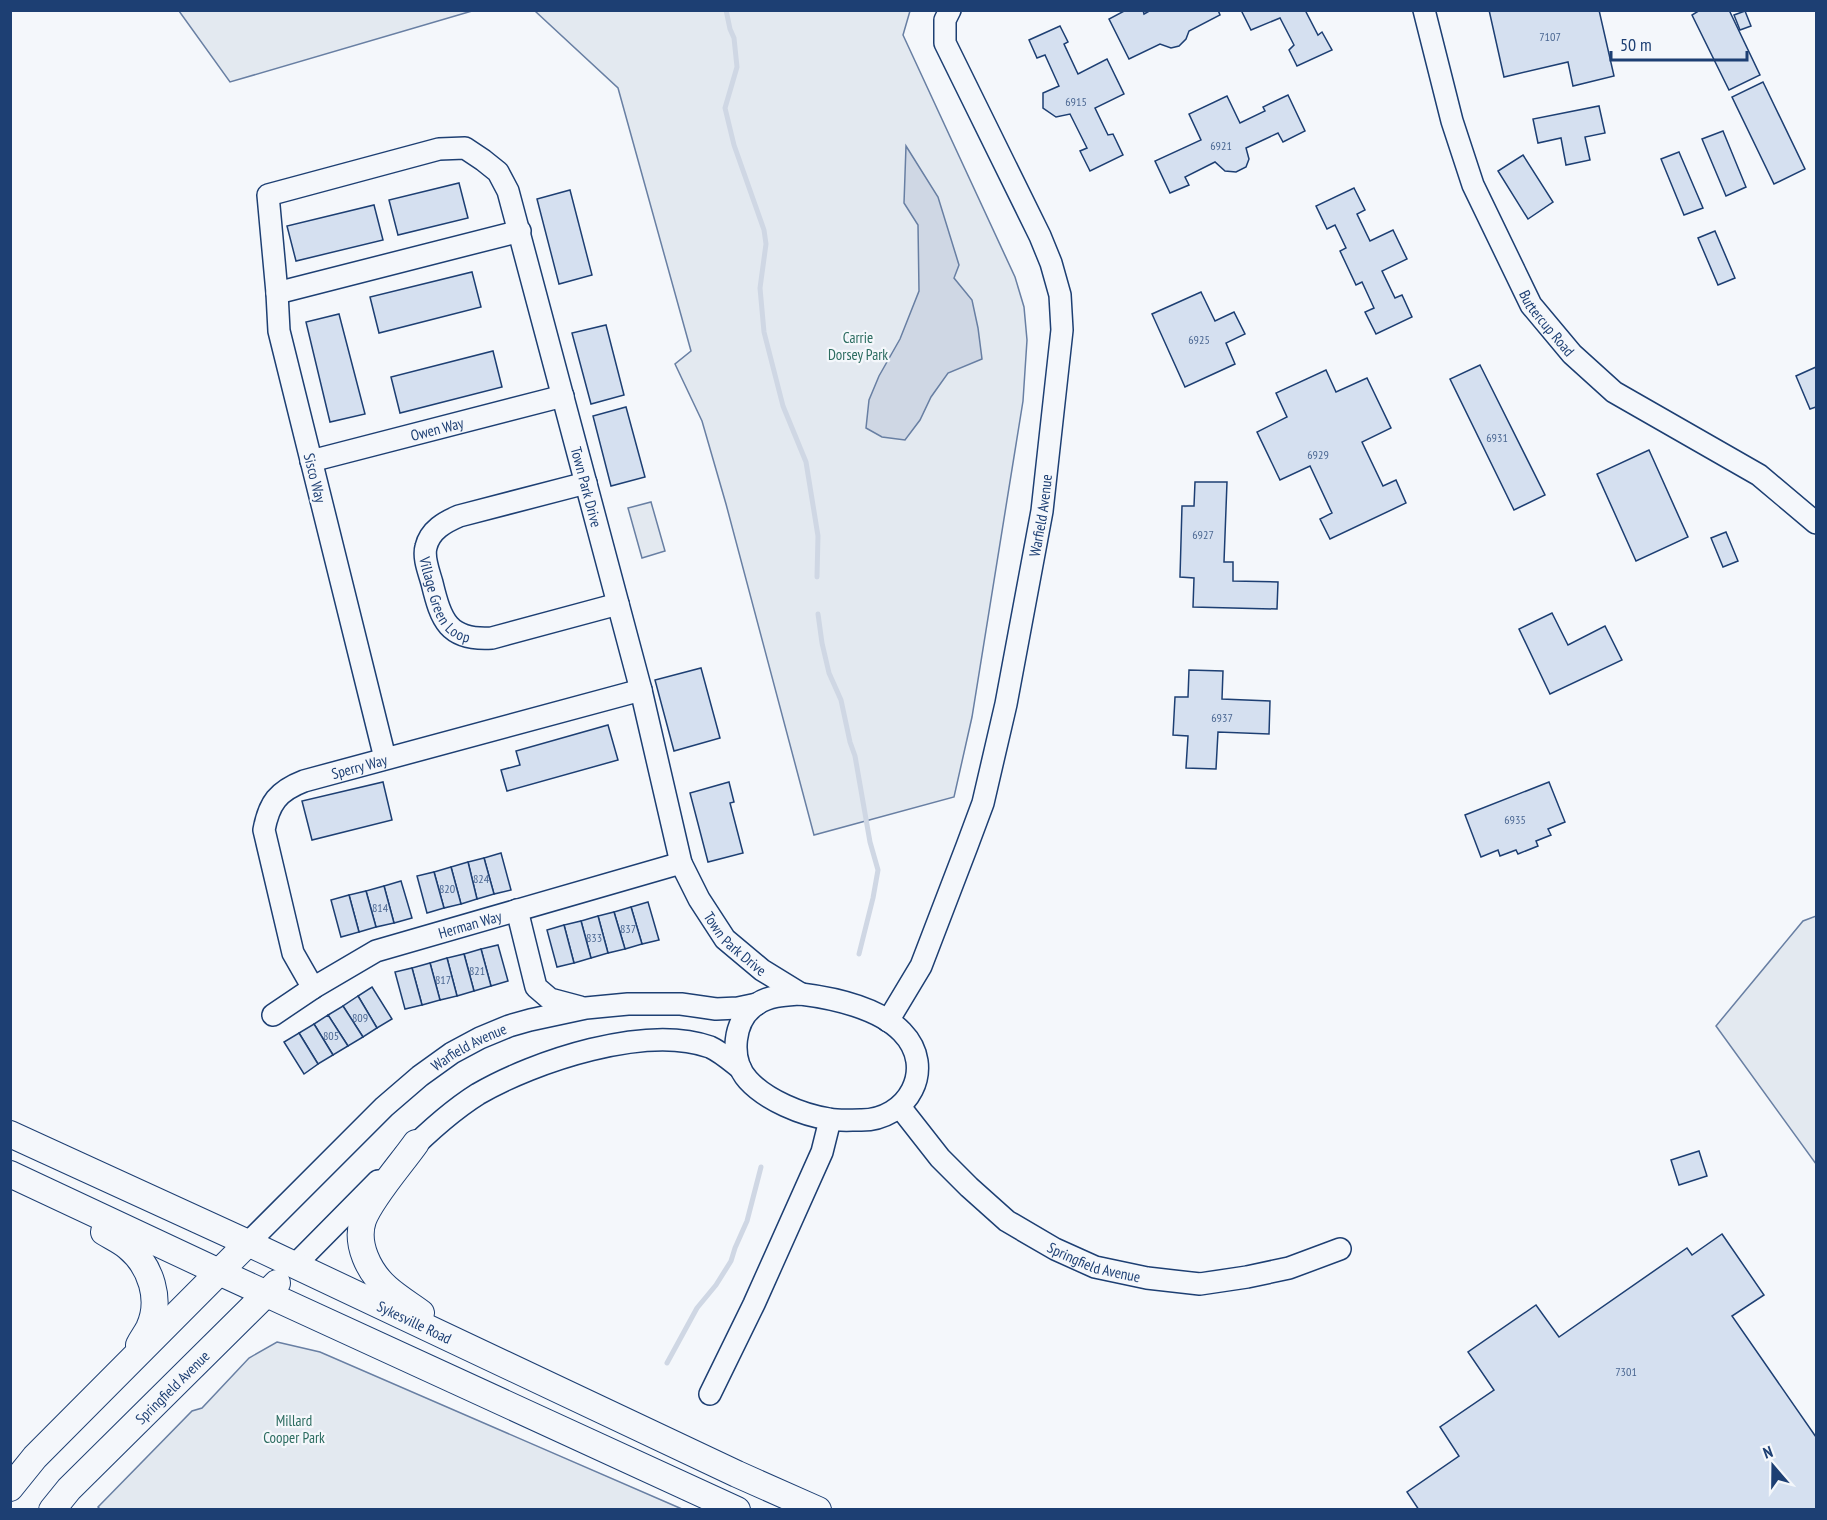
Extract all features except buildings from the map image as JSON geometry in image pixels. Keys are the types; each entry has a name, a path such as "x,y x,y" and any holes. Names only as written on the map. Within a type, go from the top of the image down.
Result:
{"main road":[{"name":"Sykesville Road","path":"10,1134 726,1469 818,1509"},
{"path":"417,1143 375,1199 363,1221 361,1238 363,1252 370,1267 386,1287 469,1348"},
{"path":"10,1176 737,1509"},
{"path":"10,1176 126,1246 147,1269 153,1285 154,1307 150,1327 128,1362"},
{"path":"10,1488 35,1457 248,1244"},
{"name":"Springfield Avenue","path":"52,1509 69,1489 294,1266"}],"street":[{"name":"Warfield Avenue","path":"888,1021 921,966 983,803 1003,718 1042,511 1062,330 1060,295 1051,263 945,42 945,20 950,10"},
{"name":"Buttercup Road","path":"1424,10 1452,121 1473,184 1531,305 1572,354 1614,392 1759,475 1816,523"},
{"name":"Town Park Drive","path":"268,195 439,149 465,148 498,172 508,190 520,231 641,690 681,863 699,899 725,939 762,970 801,994"},
{"name":"Sisco Way","path":"268,195 278,293 279,331 385,758"},
{"path":"278,293 520,231"},
{"name":"Owen Way","path":"311,461 563,396"},
{"name":"Village Green Loop","path":"586,483 459,516 441,524 426,547 426,561 439,612 446,625 465,636 477,639 492,638 618,604"},
{"name":"Sperry Way","path":"313,988 293,953 264,830 267,817 278,796 289,787 304,781 641,690"},
{"name":"Herman Way","path":"273,1015 313,988 376,951 681,863"},
{"path":"517,910 536,987 550,999 586,1008"},
{"path":"509,1026 527,1004 536,987"},
{"path":"294,1266 417,1143 450,1114 500,1082 552,1061 585,1051 635,1041 685,1041 710,1047 724,1054 740,1068 748,1080 769,1097 799,1112 830,1120 868,1120 887,1116 900,1107 917,1080 918,1059 913,1046 902,1031 888,1021 863,1008 832,998 801,994 774,997 757,1004 745,1016 736,1034 735,1049 740,1068"},
{"name":"Warfield Avenue","path":"248,1244 384,1107 420,1076 452,1053 480,1038 530,1020 586,1008 628,1004 681,1004 716,1009 757,1004"},
{"name":"Springfield Avenue","path":"900,1107 940,1158 1007,1221 1055,1249 1095,1267 1147,1278 1200,1284 1289,1268 1340,1249"},
{"path":"710,1394 754,1304 822,1152 830,1120"}],"green space":[{"path":"179,11 472,11 230,82"},
{"name":"Carrie Dorsey Park","path":"535,11 910,11 903,35 1015,277 1024,307 1027,340 1023,401 972,717 954,797 814,835 702,421 675,364 691,351 618,88"},
{"path":"651,502 665,551 642,558 628,508"},
{"path":"1816,916 1816,1164 1716,1026 1803,921"},
{"name":"Millard Cooper Park","path":"277,1342 320,1352 682,1509 100,1509 98,1507 192,1411 202,1408 249,1358"}],"shaded area":[{"path":"906,146 938,197 959,265 954,278 972,300 982,359 948,373 931,397 920,420 905,440 882,437 866,428 869,400 879,376 900,339 919,291 918,225 904,203"}],"waterway":[{"path":"726,10 734,38 737,67 725,108 734,145 764,230 766,244 760,288 764,332 783,406 806,462 818,536 817,577"},
{"path":"818,614 829,673 841,700 855,756 870,842 878,870 859,954"},
{"path":"667,1363 697,1308 716,1285 731,1261 747,1221 761,1167"}]}
